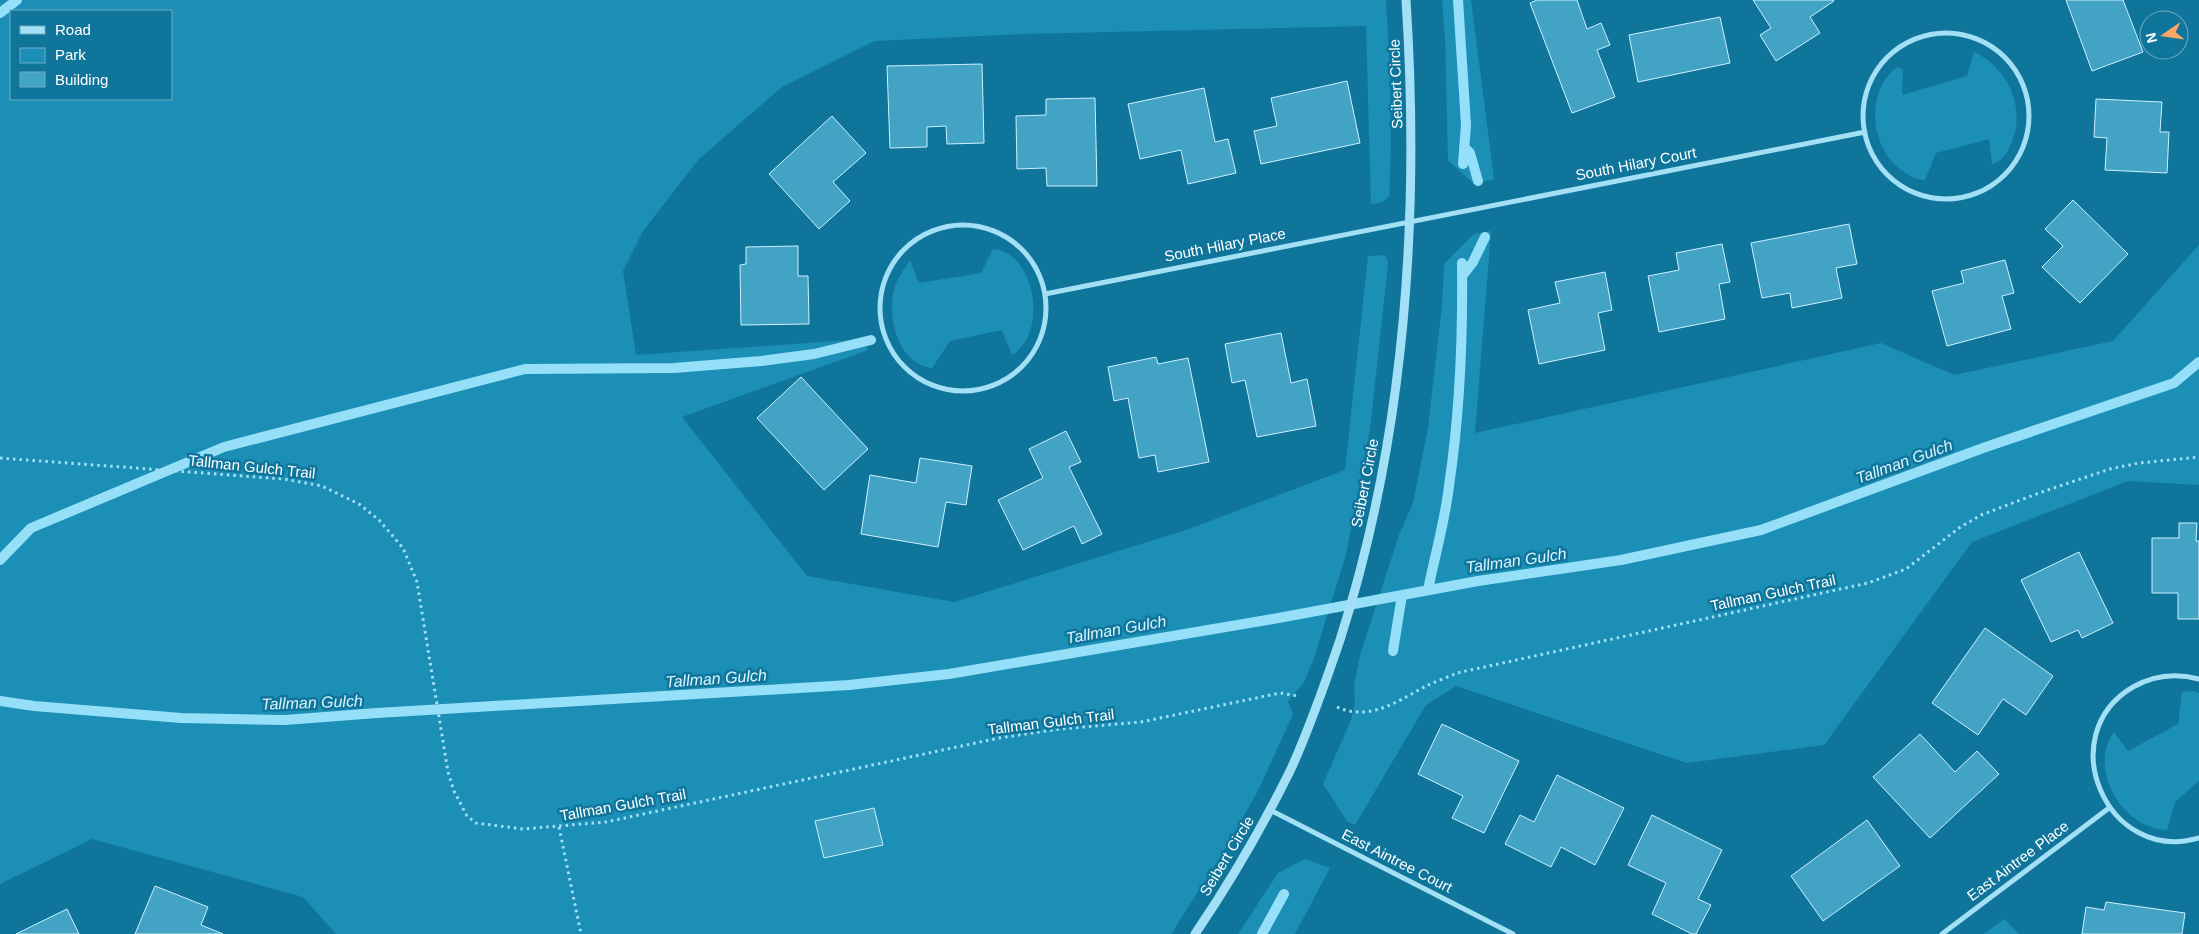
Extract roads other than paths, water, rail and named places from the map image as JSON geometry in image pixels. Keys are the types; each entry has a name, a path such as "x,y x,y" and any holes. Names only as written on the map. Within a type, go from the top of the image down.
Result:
{"street":[{"name":"Seibert Circle","path":"1195,934 1228,883 1270,810 1309,726 1334,658 1365,552 1380,484 1393,404 1404,311 1411,221 1411,86 1406,0"},
{"path":"1951,33 1964,35 1998,51 2015,70 2023,87 2028,106 2027,133 2018,158 2010,168 1990,186 1978,193 1952,199 1926,197 1901,186 1891,178 1874,157 1865,132 1864,107 1866,94 1876,71 1893,52 1903,45 1914,39 1933,34 1951,33"},
{"name":"South Hilary Court","path":"1411,221 1865,132"},
{"name":"South Hilary Place","path":"1045,294 1411,221"},
{"path":"953,224 966,224 990,229 1012,241 1022,249 1037,270 1045,294 1044,326 1039,342 1031,356 1020,369 1007,379 992,386 976,390 960,392 943,389 928,384 914,376 901,365 891,352 880,320 879,304 882,287 891,264 913,241 929,231 953,224"},
{"path":"2199,679 2178,675 2151,679 2128,690 2109,709 2097,732 2093,759 2098,785 2110,808 2129,827 2153,838 2179,841 2199,838"},
{"name":"East Aintree Place","path":"1942,934 2110,808"},
{"name":"East Aintree Court","path":"1270,810 1513,934"}],"waterway":[{"path":"0,13 17,0"},
{"path":"1458,0 1466,125 1463,164"},
{"path":"1464,147 1470,153 1478,181"},
{"path":"1463,275 1473,262 1485,237"},
{"path":"1428,590 1445,512 1456,430 1461,347 1462,263"},
{"path":"0,560 31,528 224,447 525,369 674,368 761,361 814,354 871,340"},
{"name":"Tallman Gulch","path":"0,701 34,706 181,718 285,720 849,685 949,674 1273,619 1478,581 1621,560 1761,530 1983,448 2174,383 2199,362"},
{"path":"1393,651 1402,595"},
{"path":"1262,934 1284,894"}]}
